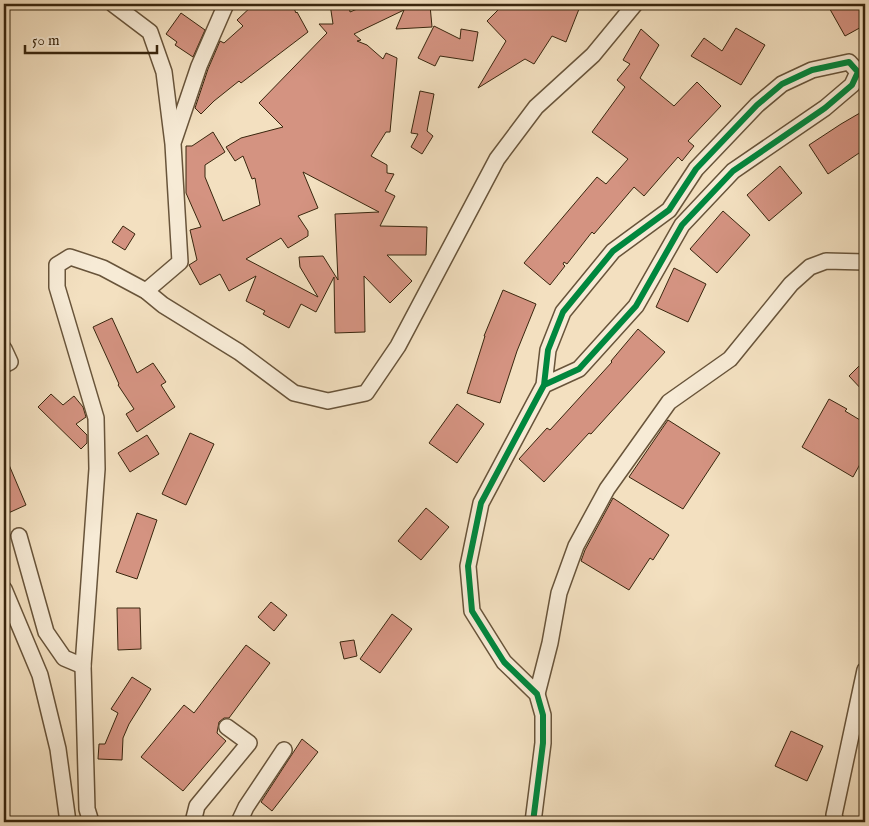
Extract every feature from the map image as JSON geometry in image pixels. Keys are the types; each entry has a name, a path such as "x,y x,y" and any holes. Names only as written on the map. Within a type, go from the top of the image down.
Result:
{"street":[{"path":"113,4 150,32 164,72 173,144 180,262 146,291"},
{"path":"173,144 199,66 226,4"},
{"path":"90,822 87,809 83,666 97,469 96,418 57,287 57,265 70,257 104,268 146,291 163,305 239,352 294,393 328,400 366,393 398,346 498,158 536,107 593,55 635,4"},
{"path":"537,694 504,662 472,611 468,566 481,503 544,386 548,350 563,312 613,251 669,210 696,169 757,105 782,84 812,70 849,62 858,72 852,85 825,108 733,171 682,225 636,306 579,369 544,386"},
{"path":"669,210 682,225"},
{"path":"533,822 543,742 542,715 537,694 560,593 576,546 607,489 669,402 730,359 790,284 810,267 826,261 865,262"},
{"path":"4,349 10,362 4,365"},
{"path":"19,536 46,632 64,658 83,666"},
{"path":"4,589 40,676 58,749 68,822"},
{"path":"836,822 834,815 865,670"},
{"path":"193,822 197,806 249,743 227,727"},
{"path":"239,822 246,807 284,750"}],"building":[{"path":"254,4 292,4 308,32 241,83 239,81 201,114 195,108 220,41 224,43 243,26 237,20"},
{"path":"330,4 349,4 350,12 369,4 430,5 432,27 396,29 404,10 354,34 361,40 357,41 367,45 383,59 386,53 397,58 390,132 386,132 371,156 387,165 387,173 394,174 385,191 395,196 380,226 427,227 426,255 387,255 412,281 390,303 364,276 365,332 335,333 334,277 316,312 301,304 289,328 263,314 265,311 246,301 256,276 229,291 220,274 200,285 189,265 197,260 190,230 201,227 186,193 186,146 192,146 213,132 225,152 205,165 205,177 223,221 260,205 255,178 252,179 243,156 235,161 226,147 241,138 283,127 259,103 327,33 319,24 333,24","holes":["303,172 379,212 335,214 338,280 323,256 299,257 300,267 318,297 246,259 281,238 288,248 308,236 308,231 298,216 318,208"]},
{"path":"504,4 581,4 566,42 552,36 534,64 525,59 478,88 506,41 487,21"},
{"path":"827,4 865,4 865,25 845,36"},
{"path":"181,13 205,30 193,57 175,45 177,42 166,34"},
{"path":"434,26 460,39 461,29 478,32 473,61 440,56 435,66 418,58"},
{"path":"736,28 765,45 741,85 691,56 704,38 722,51"},
{"path":"641,29 659,45 640,78 674,106 697,82 721,106 688,141 694,146 682,161 678,157 644,196 634,187 594,234 592,232 567,264 564,262 565,266 550,285 524,263 597,177 606,184 628,159 592,132 625,87 617,80 630,64 623,60"},
{"path":"420,91 434,94 427,131 433,136 422,154 411,147 418,134 411,133"},
{"path":"865,110 865,149 828,174 809,145"},
{"path":"780,166 802,193 769,221 747,195"},
{"path":"723,211 750,235 717,273 690,249"},
{"path":"123,226 135,234 125,250 112,242"},
{"path":"674,268 706,284 688,322 656,307"},
{"path":"503,290 536,304 517,351 500,403 467,393 484,336"},
{"path":"112,318 137,373 153,363 166,382 161,385 175,407 137,432 126,414 134,409 118,385 93,327"},
{"path":"638,329 665,352 591,434 589,433 544,482 519,459 547,428 550,430 612,362"},
{"path":"865,360 865,393 849,376"},
{"path":"51,394 63,405 74,396 83,407 86,417 76,424 87,435 87,443 81,449 38,407"},
{"path":"829,399 847,409 845,411 865,423 865,455 853,477 802,447"},
{"path":"457,404 484,424 457,463 429,443"},
{"path":"668,420 720,453 683,509 629,477"},
{"path":"190,433 214,444 186,505 162,494"},
{"path":"147,435 159,454 130,472 118,453"},
{"path":"4,453 26,505 4,515"},
{"path":"613,498 669,535 653,560 650,558 629,590 581,561"},
{"path":"426,508 449,527 421,560 398,541"},
{"path":"137,513 157,520 137,579 116,572"},
{"path":"271,602 287,615 274,631 258,617"},
{"path":"117,608 140,608 141,649 118,650"},
{"path":"392,614 412,629 380,673 360,659"},
{"path":"354,640 357,656 344,659 340,642"},
{"path":"246,645 270,663 229,718 224,718 219,722 217,733 226,741 183,791 141,757 184,705 194,713"},
{"path":"132,677 151,689 129,724 123,738 122,760 98,759 99,744 105,744 118,713 111,709"},
{"path":"791,731 823,746 807,781 775,766"},
{"path":"302,739 318,752 272,811 261,802"}],"cycle path":[{"path":"533,822 543,743 543,715 537,694 504,662 472,611 468,566 481,503 544,385 548,350 563,312 613,251 669,210 696,169 757,105 782,84 812,70 849,62 858,72 852,85 825,108 733,171 682,225 636,306 579,369 544,385"}]}
